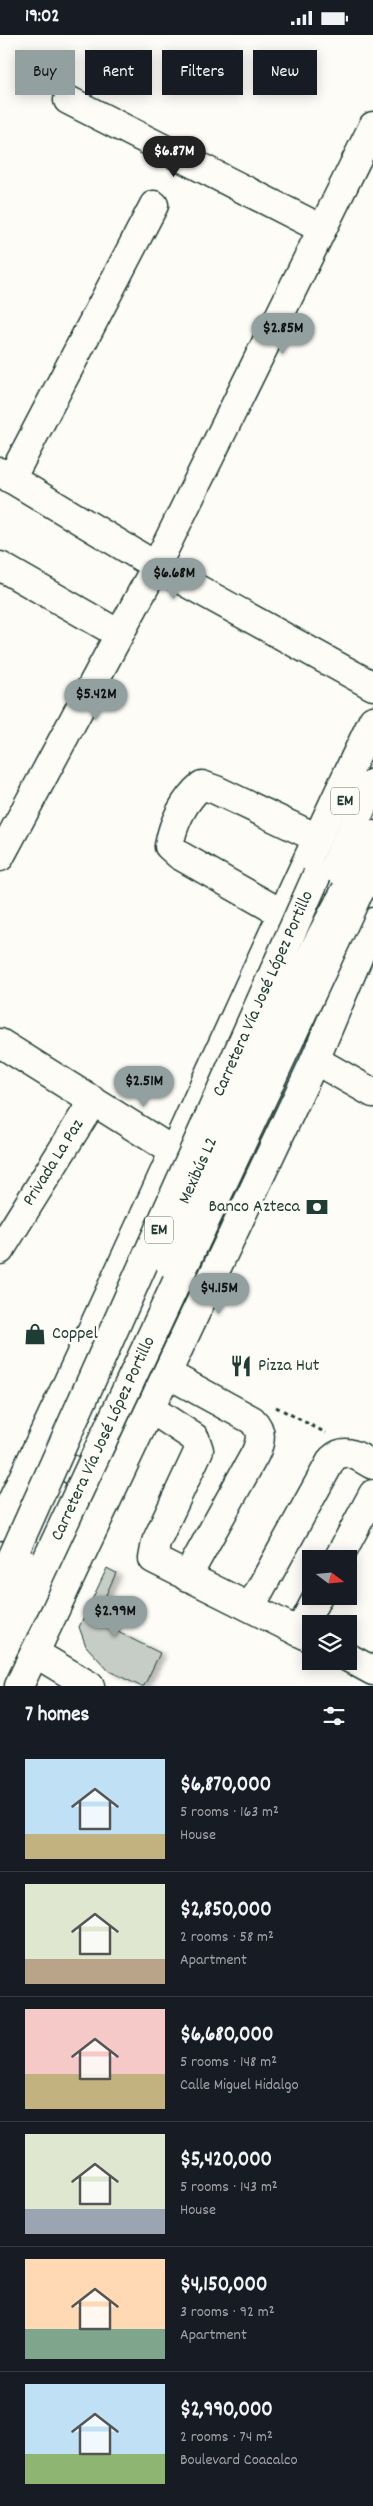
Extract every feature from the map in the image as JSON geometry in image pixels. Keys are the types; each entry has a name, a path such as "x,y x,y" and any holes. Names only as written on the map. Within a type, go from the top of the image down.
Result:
{"main road":[{"path":"68,100 322,229"},
{"path":"0,857 156,566 373,126"},
{"path":"154,205 6,475 156,566 373,686"},
{"path":"0,566 119,634"},
{"path":"0,1526 44,1435 281,913 373,720"},
{"name":"Carretera Vía José López Portillo","path":"0,1656 34,1589 337,885 373,727"},
{"name":"Mexibús L2","path":"0,1639 22,1595 266,1050 322,933 373,783"},
{"path":"281,913 179,855 168,846 172,829 191,794 202,785 317,838"},
{"name":"Mexibús L2","path":"0,1613 337,885 373,835"},
{"name":"Carretera Vía José López Portillo","path":"0,1585 337,885 373,869"},
{"path":"19,1686 122,1473 315,1060 373,922"},
{"path":"0,1043 173,1151"},
{"path":"315,1060 373,1093"},
{"name":"Privada La Paz","path":"0,1250 92,1101"},
{"path":"168,1374 252,1420 259,1427 261,1436 255,1454 187,1577"},
{"path":"152,1409 195,1438 198,1444 198,1450 153,1551 153,1559 187,1577 251,1606 302,1633"},
{"path":"44,1435 48,1450 65,1466 88,1475 106,1477 122,1473"},
{"path":"251,1606 332,1459 339,1452 347,1451 373,1465"},
{"path":"343,1550 373,1494"},
{"path":"0,1639 35,1653 90,1686"},
{"path":"357,1662 373,1671"}],"path":[{"path":"268,1403 330,1435"}],"building":[{"path":"107,1568 116,1573 105,1597 124,1606 112,1629 160,1653 144,1686 140,1686 109,1671 86,1646 79,1627"}],"place":[{"name":"Banco Azteca","path":"317,1207"},
{"name":"Coppel","path":"35,1334"},
{"name":"Pizza Hut","path":"241,1366"}]}
